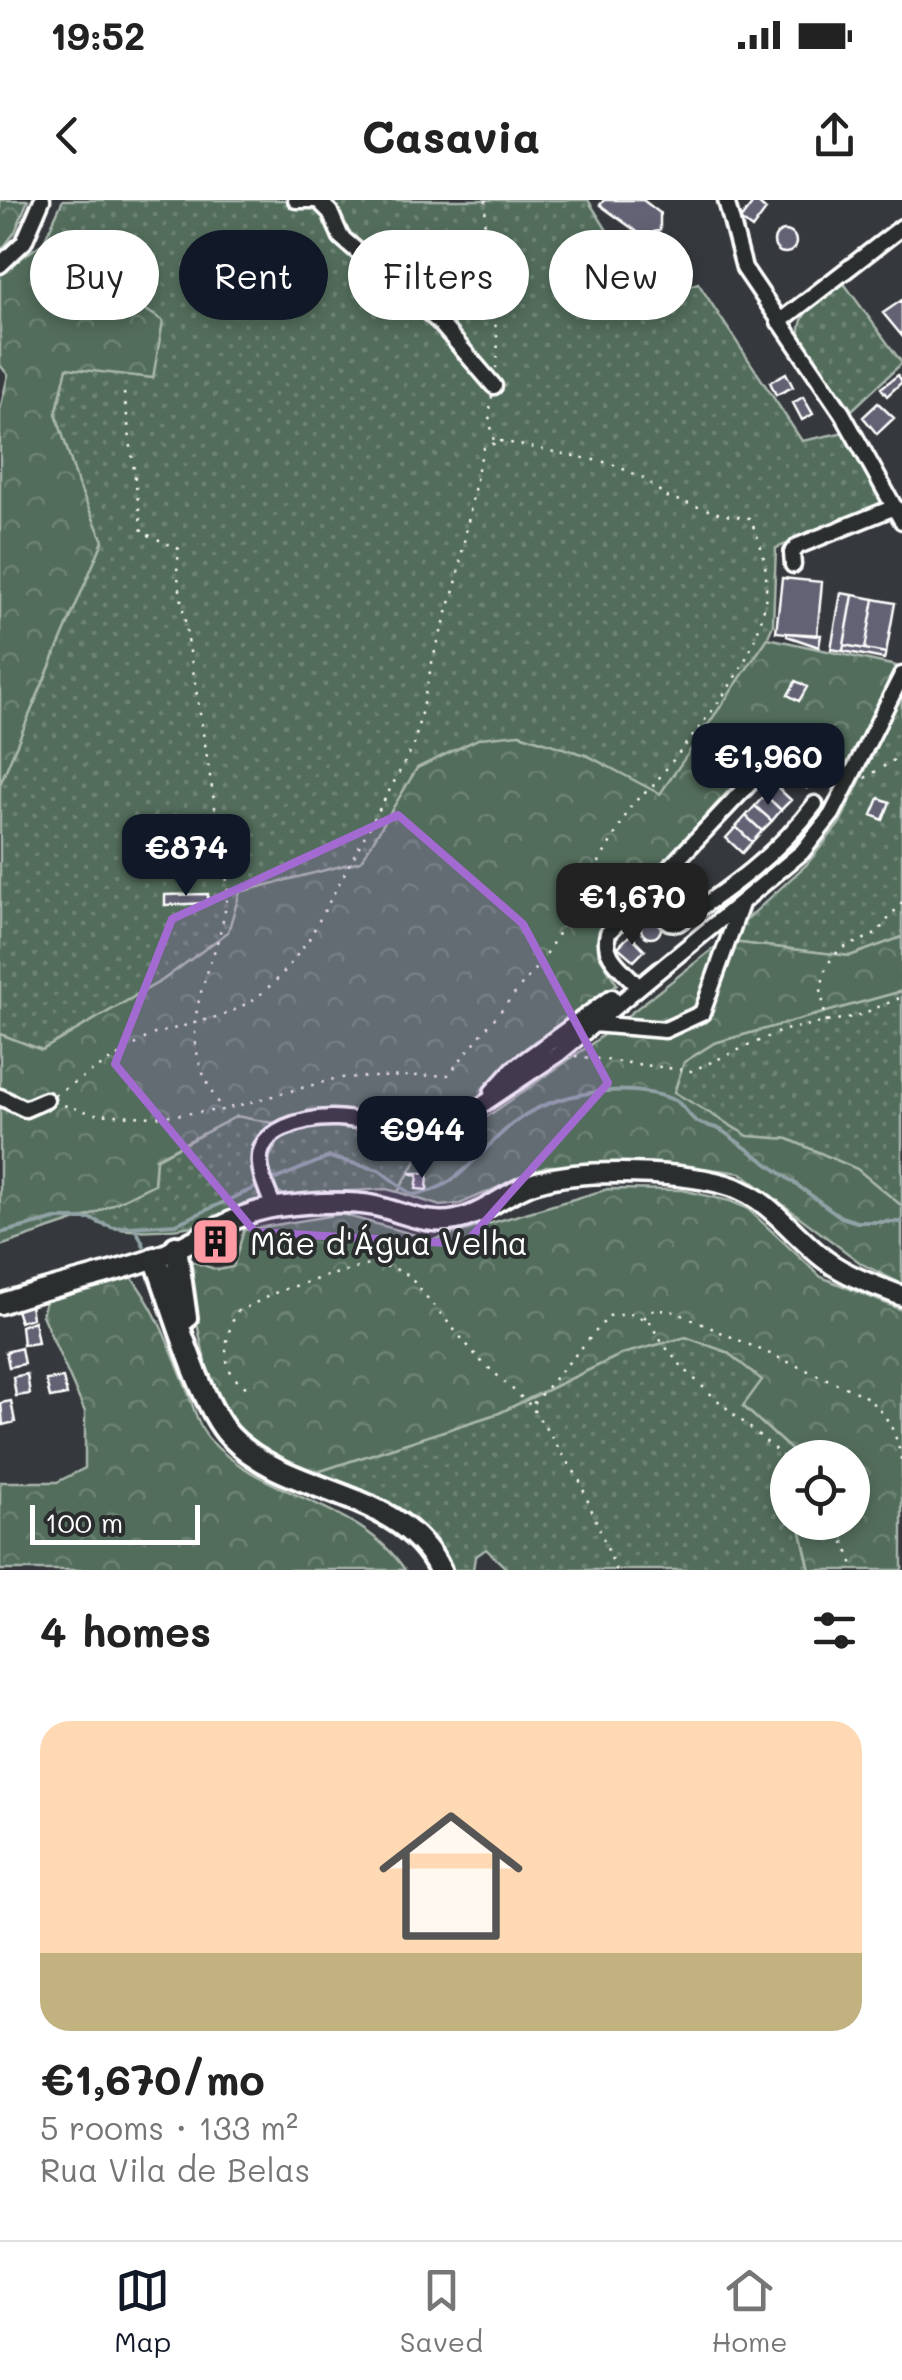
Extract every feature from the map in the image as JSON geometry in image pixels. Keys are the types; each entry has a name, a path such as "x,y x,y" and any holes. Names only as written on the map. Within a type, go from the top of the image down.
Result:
{"highway":[{"path":"176,1247 190,1349"},
{"path":"154,1258 206,1399 230,1436 270,1465 389,1515 418,1535 440,1570"},
{"path":"418,1535 428,1570"}],"main road":[{"path":"0,1304 154,1258 216,1224 274,1208 339,1203 376,1206 428,1222 452,1221 474,1215 537,1182 584,1176 675,1176 732,1186 763,1202 830,1264 902,1296"}],"street":[{"path":"0,264 24,242 42,200"},
{"path":"296,200 316,200 330,212 341,238 439,322 494,386"},
{"path":"726,200 744,268 842,414 899,514 798,546 792,553 793,565"},
{"path":"780,322 902,227"},
{"path":"274,1208 260,1172 262,1145 292,1125 314,1119 358,1118 435,1133 558,1054 742,904 802,852 842,796 902,675"},
{"path":"634,982 605,944 608,933 766,766"},
{"path":"642,896 669,922 678,923 744,877 782,843 815,804"},
{"path":"594,1024 665,1030 702,1013 742,904"},
{"path":"484,1101 513,1069 683,949"},
{"path":"0,1098 25,1110 46,1100"}],"path":[{"path":"486,200 482,233 485,275 495,309 499,348 489,416 494,444"},
{"path":"124,393 142,532 179,549 177,571 228,888 226,917 198,991 194,1021 196,1056 222,1110"},
{"path":"494,444 609,463 642,477 668,497 749,518 766,558 763,628 736,675 653,786 634,802 544,958 448,1074 338,1078 222,1110 153,1117 95,1114 46,1100 151,1036 227,1014 280,978 308,941 414,744 441,628 456,584 484,448 494,444"},
{"path":"842,796 851,797 866,776 902,755"},
{"path":"766,766 776,772 780,768 810,791 815,804"},
{"path":"827,1025 821,989 826,966 839,950 876,934 902,902"},
{"path":"558,1054 691,1071 784,1030 827,1025 902,996"},
{"path":"246,1388 235,1381 224,1352 237,1312 279,1291 368,1265 408,1275 480,1359 531,1406 579,1479 616,1570"},
{"path":"643,1319 654,1309 674,1312 863,1395 885,1412 899,1442 902,1467"},
{"path":"531,1406 609,1316 632,1314 643,1319 678,1362 770,1446"},
{"path":"843,1540 854,1570"}],"highlighted area":[{"path":"398,815 523,924 608,1083 465,1244 255,1232 115,1064 172,919"}],"green space":[{"path":"0,200 28,200 15,232 0,252"},
{"path":"63,200 588,200 607,230 549,230 549,320 693,320 693,285 698,283 802,441 845,432 885,506 776,548 773,625 762,651 660,795 588,756 519,734 361,861 241,892 228,932 163,980 42,1050 0,1034 0,784 103,541 78,484 56,414 67,367 163,322 159,319 159,230 49,230"},
{"path":"30,252 30,320 163,321 153,378 67,368 56,414 78,484 103,541 0,784 0,410 8,375 0,365 0,273"},
{"path":"843,282 902,363 852,410 800,337 807,311"},
{"path":"768,638 896,666 836,786 815,783 777,762 757,759 602,931 598,954 617,984 448,1121 433,1129 338,1111 278,1124 237,1116 156,1158 154,1184 89,1216 0,1246 0,1034 42,1050 163,980 228,932 240,892 361,861 417,768 480,738 519,734 588,756 660,794"},
{"path":"902,693 902,937 850,956 723,941 807,864 840,823"},
{"path":"902,937 902,991 714,1043 684,1062 674,1092 748,1136 788,1139 857,1169 902,1206 902,1284 862,1264 741,1173 695,1167 546,1166 460,1204 440,1206 398,1192 427,1142 458,1137 590,1045 723,941 850,956"},
{"path":"902,991 902,1206 857,1169 788,1139 748,1136 674,1093 684,1062 714,1043"},
{"path":"237,1116 278,1124 258,1135 252,1145 264,1193 253,1205 208,1223 150,1230 102,1225 89,1216 154,1184 156,1159"},
{"path":"358,1124 427,1142 398,1192 386,1189 284,1195 276,1190 266,1163 280,1139 321,1125"},
{"path":"608,1189 682,1190 747,1208 821,1277 902,1310 902,1570 810,1570 803,1540 870,1540 870,1440 780,1440 743,1406 762,1380 727,1352 686,1337 622,1354 499,1413 317,1472 262,1451 231,1424 211,1389 187,1276 191,1261 218,1270 233,1267 244,1230 341,1214 433,1240"},
{"path":"129,1274 155,1315 209,1439 256,1475 362,1528 405,1570 0,1570 0,1482 57,1482 85,1468 85,1412 42,1315 46,1300"},
{"path":"686,1337 727,1352 763,1380 743,1406 780,1440 770,1440 770,1540 803,1540 810,1570 508,1570 486,1549 475,1557 473,1570 449,1570 425,1534 394,1508 317,1472 499,1413 622,1354"}],"building":[{"path":"604,200 643,200 660,213 660,230 635,230 600,205"},
{"path":"755,200 766,210 752,229 740,220"},
{"path":"785,231 793,234 793,250 785,253 777,250 774,242 777,234"},
{"path":"902,300 902,336 883,313"},
{"path":"786,373 793,387 776,395 770,382"},
{"path":"898,375 902,382 887,396 881,388"},
{"path":"803,397 813,414 802,420 793,403"},
{"path":"878,403 894,418 877,434 863,417"},
{"path":"782,578 822,582 817,636 776,632"},
{"path":"841,593 853,595 843,651 831,649"},
{"path":"853,595 874,599 865,649 844,645"},
{"path":"874,599 895,603 886,653 865,649"},
{"path":"821,635 819,647 787,636"},
{"path":"844,645 886,653 884,659 843,651"},
{"path":"796,681 807,687 799,701 788,695"},
{"path":"775,785 791,800 781,810 765,795"},
{"path":"765,795 781,810 772,821 755,806"},
{"path":"879,798 890,802 883,820 872,815"},
{"path":"755,806 772,821 762,831 746,816"},
{"path":"746,816 762,831 752,842 736,827"},
{"path":"736,827 752,842 742,853 726,838"},
{"path":"208,894 208,903 165,905 165,895"},
{"path":"651,918 661,928 651,938 641,928"},
{"path":"630,935 645,950 634,961 618,947"},
{"path":"410,1173 428,1173 427,1190 416,1189 418,1176"},
{"name":"Mãe d'Água Velha","path":"216,1236 224,1244 216,1252 208,1244"},
{"path":"30,1305 32,1318 20,1322 16,1310"},
{"path":"34,1321 38,1343 23,1345 21,1326"},
{"path":"21,1348 24,1364 9,1367 6,1352"},
{"path":"27,1374 30,1394 16,1396 13,1377"},
{"path":"63,1378 67,1395 50,1398 46,1380"},
{"path":"11,1401 15,1422 3,1425 1,1403"}],"waterway":[{"path":"271,1181 329,1157 379,1170 412,1195 428,1192 456,1177 502,1132 531,1112 570,1097 636,1091 677,1102 696,1121 724,1132 841,1217 857,1222 902,1222"},
{"path":"0,1233 56,1219 91,1219 114,1228 176,1224 257,1187"},
{"path":"135,1227 144,1246"}],"place":[{"name":"Mãe d'Água Velha","path":"215,1242"}]}
